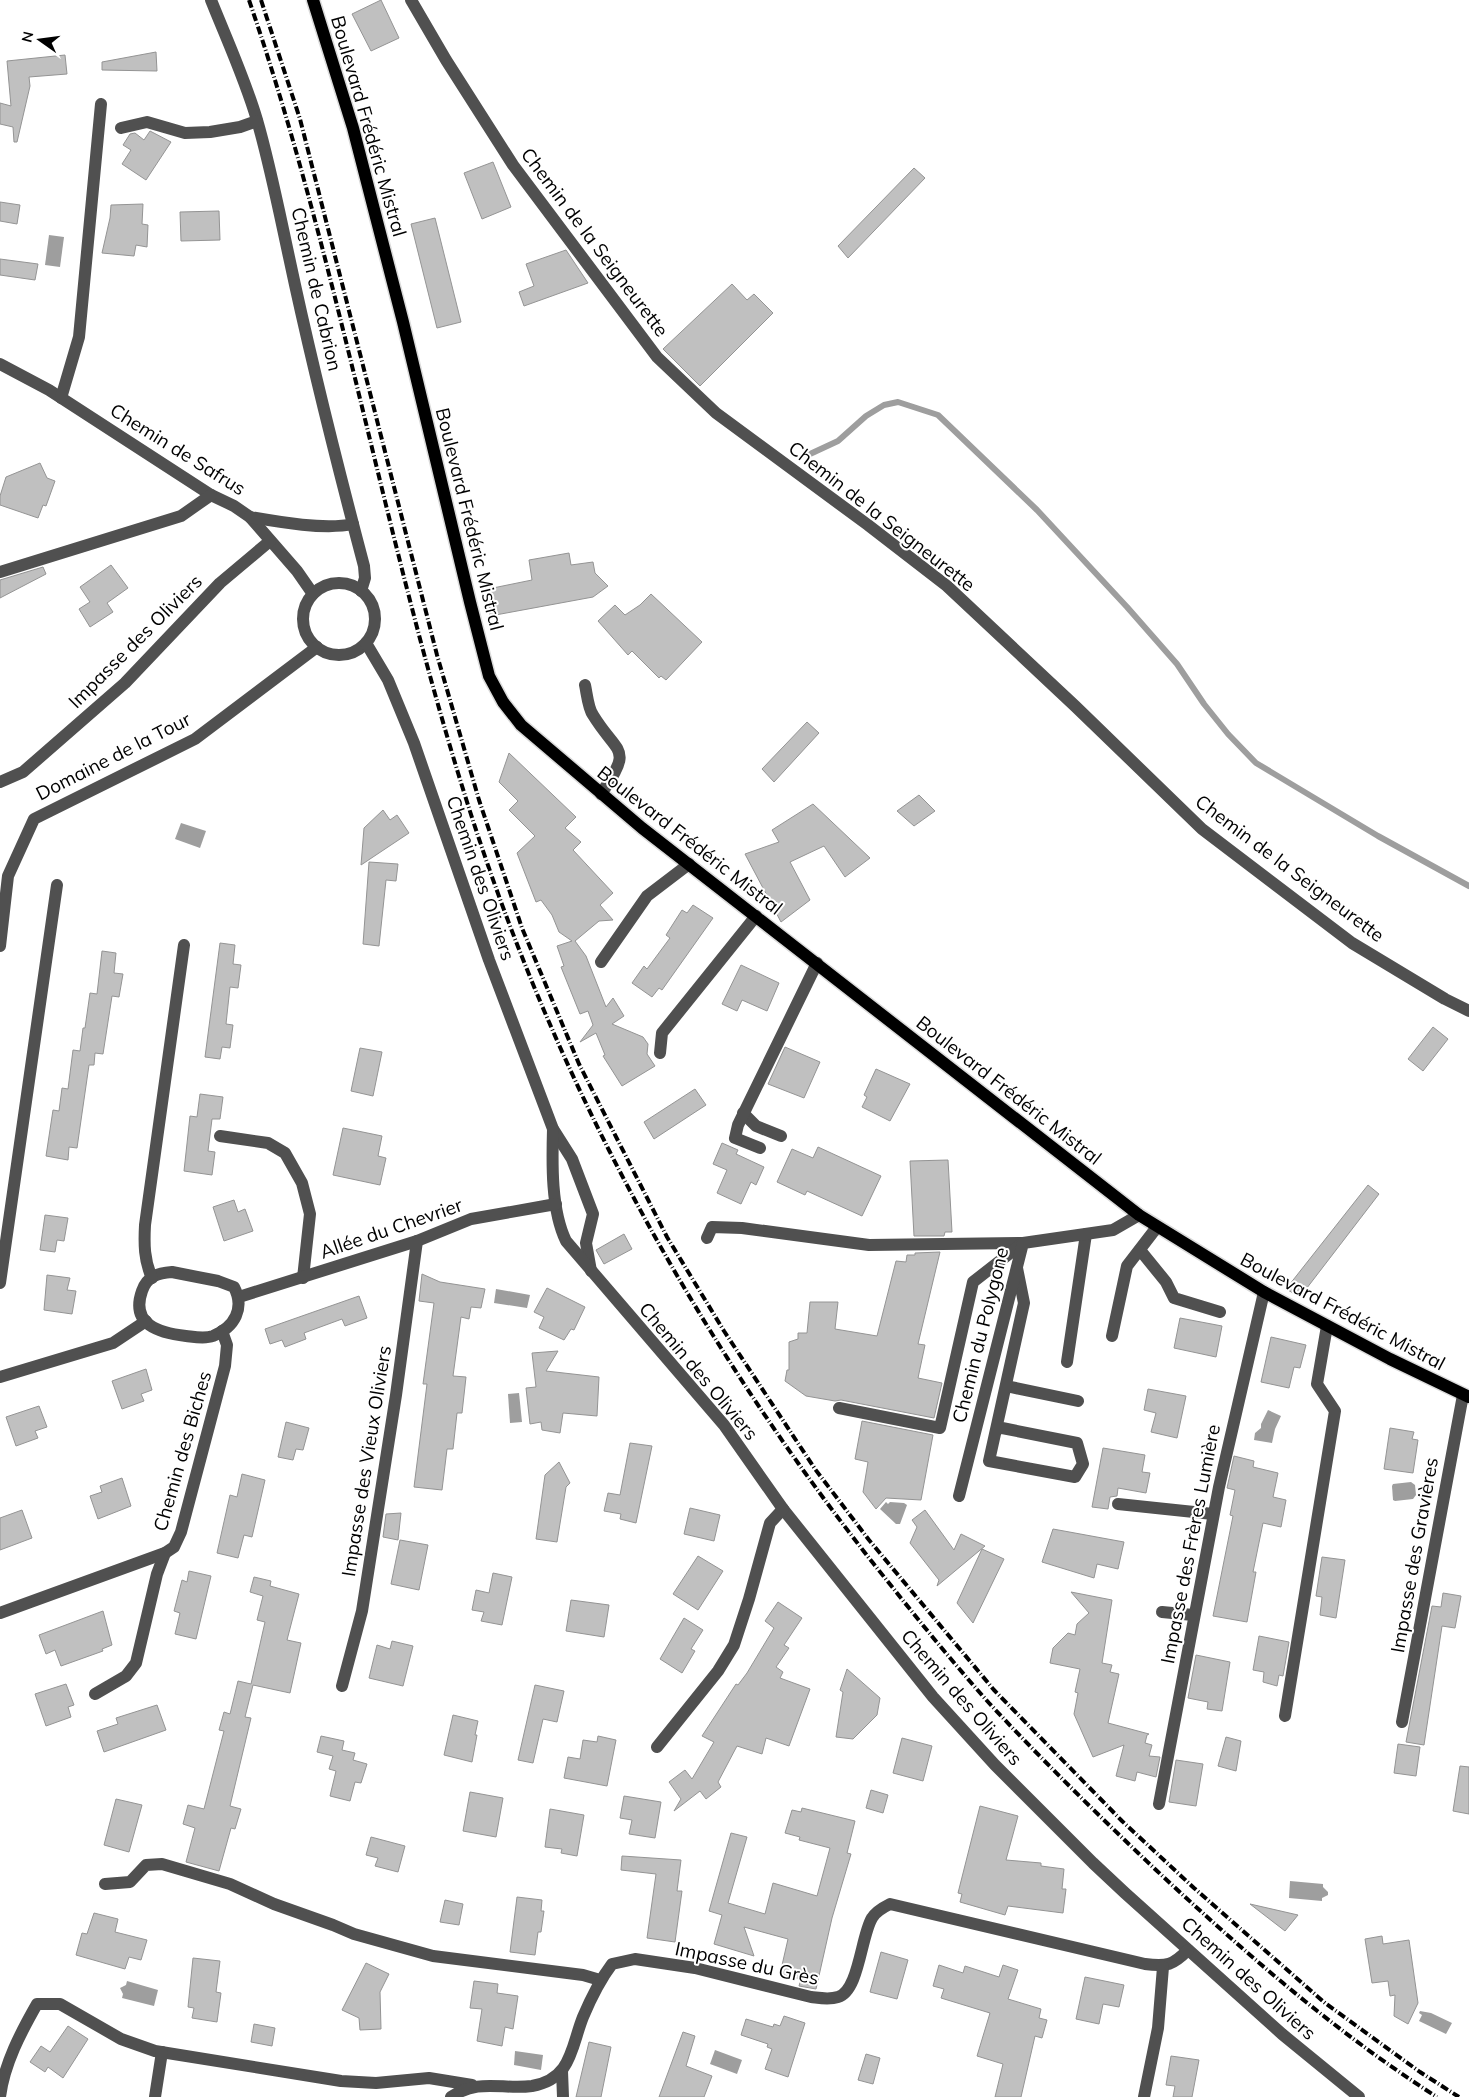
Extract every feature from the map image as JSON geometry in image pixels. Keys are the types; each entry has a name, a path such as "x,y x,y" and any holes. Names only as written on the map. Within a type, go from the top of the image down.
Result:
{"main road":[{"name":"Boulevard Frédéric Mistral","path":"313,0 353,128 489,676 503,702 521,725 601,794 689,864 1139,1215 1264,1292 1466,1396"}],"street":[{"name":"Chemin de Cabrion","path":"211,0 246,87 257,121 278,203 333,450 364,566 365,578 361,590"},
{"name":"Chemin de la Seigneurette","path":"411,0 446,60 513,165 657,357 683,382 723,419 868,525 947,586 1202,829 1352,943 1444,999 1469,1011"},
{"path":"61,398 79,337 101,104"},
{"path":"121,128 147,122 186,133 210,132 240,127 257,121"},
{"name":"Chemin de Safrus","path":"0,364 61,398 210,495 234,506 250,517 297,571 314,594"},
{"path":"0,572 181,516 210,495"},
{"path":"250,517 271,521 340,527 353,524"},
{"name":"Impasse des Oliviers","path":"0,782 23,772 125,682 220,583 270,541"},
{"path":"337,583 352,585 361,590 368,598 375,616 371,635 366,643 359,649 342,655 333,654 317,647 306,631 304,621 308,602 314,594 322,588 337,583"},
{"name":"Chemin des Oliviers","path":"366,643 388,680 414,743 489,960 553,1129 572,1159 593,1214 586,1243 591,1271"},
{"name":"Domaine de la Tour","path":"0,946 8,876 34,819 195,738 317,647"},
{"path":"585,685 591,714 619,748 620,763 601,794"},
{"path":"601,962 647,896 689,864"},
{"path":"0,1283 57,885"},
{"path":"660,1053 662,1033 756,916"},
{"path":"152,1278 146,1266 144,1247 145,1225 184,945"},
{"path":"760,1148 735,1138 743,1113 817,963"},
{"path":"743,1113 756,1126 781,1136"},
{"name":"Chemin des Oliviers","path":"553,1129 552,1158 556,1204 559,1226 566,1241 724,1424 782,1509 933,1697 995,1765 1092,1863 1282,2034 1359,2097"},
{"path":"220,1136 268,1143 285,1153 302,1183 310,1214 304,1278"},
{"name":"Allée du Chevrier","path":"239,1297 304,1278 417,1240 472,1219 556,1204"},
{"name":"Chemin du Polygone","path":"959,1496 1023,1243 1113,1230 1139,1215"},
{"path":"707,1238 712,1227 742,1228 869,1245 1023,1243"},
{"path":"1112,1336 1127,1266 1156,1227"},
{"path":"1067,1362 1086,1234"},
{"name":"Impasse des Vieux Oliviers","path":"342,1686 362,1612 396,1395 417,1240"},
{"path":"839,1408 940,1428 973,1282 1023,1243"},
{"path":"1140,1250 1166,1282 1174,1298 1220,1312"},
{"path":"997,1427 1077,1443 1083,1464 1075,1477 989,1461 1024,1303 1017,1268"},
{"path":"172,1272 218,1281 234,1287 239,1297 238,1313 228,1327 212,1337 200,1338 167,1334 150,1327 140,1310 139,1298 144,1284 156,1273 172,1272"},
{"name":"Impasse des Frères Lumière","path":"1159,1804 1213,1514 1264,1292"},
{"path":"0,1377 113,1343 146,1321"},
{"path":"1285,1716 1336,1411 1316,1384 1327,1326"},
{"name":"Chemin des Biches","path":"0,1613 165,1553 174,1547 181,1532 225,1366 227,1346 222,1331"},
{"path":"1006,1386 1078,1401"},
{"name":"Impasse des Gravières","path":"1402,1722 1466,1396"},
{"path":"1118,1504 1213,1514"},
{"path":"657,1747 718,1671 734,1645 770,1524 782,1509"},
{"path":"95,1694 126,1676 136,1663 157,1574 165,1553"},
{"path":"1162,1612 1193,1615"},
{"path":"105,1884 130,1882 146,1865 162,1864 230,1884 274,1904 354,1934 434,1956 583,1975 600,1980"},
{"name":"Impasse du Grès","path":"562,2071 570,2059 582,2018 600,1980 612,1964 635,1959 695,1968 811,1997 826,1999 839,1997 846,1992 852,1982 868,1926 873,1916 890,1904 1163,1967"},
{"path":"1144,2097 1158,2028 1163,1967 1179,1959 1188,1950"},
{"path":"0,2097 2,2078 26,2024 38,2004 60,2004 121,2039 162,2052 341,2081 376,2083 429,2078 477,2086 531,2086 544,2082 562,2071 563,2097"},
{"path":"155,2097 162,2052"},
{"path":"450,2097 460,2090 477,2086"}],"shaded area":[{"path":"49,235 64,237 60,267 45,265"},
{"path":"181,823 206,831 200,848 175,839"},
{"path":"496,1289 530,1295 527,1308 494,1303"},
{"path":"519,1393 522,1422 510,1423 508,1394"},
{"path":"1268,1410 1281,1416 1275,1429 1272,1443 1254,1440 1255,1433 1261,1428"},
{"path":"1411,1482 1415,1485 1416,1495 1413,1499 1393,1500 1393,1484"},
{"path":"886,1502 888,1504 890,1502 907,1505 900,1524 896,1524 880,1509"},
{"path":"1290,1881 1323,1884 1328,1895 1322,1898 1322,1901 1289,1898"},
{"path":"127,1981 158,1990 154,2006 122,1998 123,1994 120,1988 126,1985"},
{"path":"1420,2011 1431,2013 1452,2023 1446,2034 1419,2021 1422,2015 1419,2013"},
{"path":"715,2050 742,2060 737,2074 710,2064"},
{"path":"515,2051 543,2055 541,2070 514,2065"}],"building":[{"path":"381,0 399,38 371,51 352,14"},
{"path":"156,52 157,71 102,70 102,62"},
{"path":"65,55 67,74 29,77 30,86 17,142 14,142 13,127 0,124 0,103 11,106 7,61"},
{"path":"150,131 171,142 146,180 122,164 131,150 123,145 130,134 135,133 144,140"},
{"path":"493,162 511,207 482,219 464,173"},
{"path":"914,168 925,178 848,258 838,246"},
{"path":"0,202 20,205 17,224 0,221"},
{"path":"143,204 142,224 148,225 147,247 136,245 134,256 102,253 111,205"},
{"path":"219,211 220,240 181,241 180,212"},
{"path":"435,218 461,322 437,328 411,224"},
{"path":"566,250 588,283 524,306 519,292 534,286 526,264"},
{"path":"0,259 38,264 35,280 0,275"},
{"path":"732,284 747,300 754,294 773,313 700,386 663,349"},
{"path":"40,463 47,478 55,481 46,506 43,505 38,518 0,505 0,496 6,477"},
{"path":"569,553 571,565 593,562 595,573 608,586 593,597 490,616 488,589 532,580 529,560"},
{"path":"111,565 128,588 107,603 113,612 90,627 79,609 90,602 80,587"},
{"path":"43,567 46,574 0,598 0,580"},
{"path":"651,594 702,642 666,680 661,676 659,678 632,651 628,655 598,621 615,605 625,615 640,605"},
{"path":"807,722 819,733 774,782 762,769"},
{"path":"509,753 576,817 565,828 581,842 573,850 613,893 600,905 613,920 599,921 575,941 586,956 606,1007 613,998 624,1016 612,1024 643,1037 648,1044 647,1054 655,1066 622,1086 603,1056 605,1055 596,1033 580,1042 593,1025 588,1011 580,1014 561,967 564,966 557,946 572,941 559,932 552,915 541,900 536,902 517,853 535,836 509,810 518,801 499,782"},
{"path":"919,795 935,811 914,826 897,811"},
{"path":"813,804 870,858 845,877 824,846 790,862 810,900 781,922 745,854 779,842 772,830"},
{"path":"383,810 390,820 397,815 409,833 361,865 364,828"},
{"path":"369,862 398,864 396,881 386,880 379,946 363,944"},
{"path":"693,905 713,918 662,990 659,988 652,997 632,983 644,966 647,969 670,938 666,935 682,910 687,913"},
{"path":"220,943 235,945 233,964 241,965 238,988 230,987 226,1024 233,1025 230,1048 222,1047 220,1059 205,1057"},
{"path":"102,951 116,953 114,973 123,974 119,997 112,996 103,1054 95,1053 94,1065 89,1065 77,1148 69,1147 68,1160 46,1156 53,1110 59,1111 62,1088 68,1089 73,1050 80,1051 90,993 97,994"},
{"path":"741,965 779,983 767,1011 742,1000 737,1011 722,1004"},
{"path":"1433,1027 1448,1039 1423,1071 1408,1059"},
{"path":"785,1047 820,1062 804,1098 768,1084"},
{"path":"360,1048 382,1052 373,1096 351,1091"},
{"path":"876,1069 910,1084 890,1121 862,1107 867,1097 864,1095"},
{"path":"695,1089 706,1105 654,1139 644,1122"},
{"path":"200,1094 223,1097 220,1119 212,1119 208,1151 215,1152 212,1175 184,1171 190,1116 197,1117"},
{"path":"343,1128 382,1136 378,1156 386,1158 380,1185 333,1175"},
{"path":"722,1143 738,1150 736,1154 764,1167 756,1185 751,1182 741,1204 717,1193 727,1170 713,1164"},
{"path":"818,1147 881,1176 862,1216 807,1191 805,1195 777,1182 792,1149 813,1158"},
{"path":"948,1160 952,1232 945,1232 944,1236 914,1236 910,1161"},
{"path":"1368,1185 1379,1194 1300,1297 1286,1289"},
{"path":"234,1200 238,1212 245,1209 253,1231 224,1241 213,1207"},
{"path":"45,1215 68,1218 64,1241 57,1240 55,1252 40,1250"},
{"path":"624,1234 632,1249 604,1264 596,1250"},
{"path":"940,1252 918,1344 925,1345 918,1378 942,1383 934,1418 841,1400 835,1401 806,1396 785,1381 787,1370 789,1370 789,1342 798,1339 798,1333 807,1333 810,1302 838,1302 835,1329 877,1336 896,1261 906,1262 907,1255 915,1255 915,1253"},
{"path":"422,1274 440,1282 485,1289 481,1308 471,1307 469,1319 461,1317 453,1376 466,1377 462,1413 457,1413 453,1449 447,1449 442,1490 414,1487 427,1384 423,1384 434,1303 419,1301"},
{"path":"47,1275 70,1278 67,1290 76,1291 72,1314 44,1310"},
{"path":"547,1288 585,1307 574,1330 571,1329 564,1340 539,1328 544,1317 534,1312"},
{"path":"359,1296 367,1318 345,1326 342,1319 304,1333 306,1339 285,1347 282,1340 270,1344 265,1329"},
{"path":"1180,1318 1222,1326 1216,1357 1174,1348"},
{"path":"1271,1337 1306,1345 1300,1368 1294,1367 1289,1388 1261,1382"},
{"path":"558,1351 546,1371 599,1377 597,1416 563,1413 560,1433 542,1430 541,1422 530,1424 526,1388 536,1387 532,1353"},
{"path":"146,1369 152,1390 141,1394 144,1401 122,1409 112,1381"},
{"path":"1148,1389 1186,1396 1177,1438 1151,1432 1156,1413 1144,1410"},
{"path":"39,1406 47,1427 35,1431 38,1438 16,1446 6,1417"},
{"path":"862,1421 933,1435 921,1500 886,1498 876,1509 863,1492 868,1462 855,1459"},
{"path":"286,1422 309,1428 303,1450 296,1449 293,1460 278,1457"},
{"path":"1390,1428 1414,1432 1412,1439 1418,1440 1413,1473 1384,1469"},
{"path":"630,1443 652,1446 636,1523 620,1519 621,1514 604,1511 608,1493 620,1495"},
{"path":"1103,1448 1145,1455 1142,1472 1150,1473 1146,1493 1118,1488 1117,1496 1110,1497 1108,1509 1092,1507"},
{"path":"1234,1456 1254,1461 1253,1467 1278,1473 1273,1497 1286,1500 1281,1527 1263,1523 1253,1572 1256,1572 1247,1622 1213,1616 1233,1516 1230,1515 1235,1490 1227,1488"},
{"path":"559,1462 570,1483 566,1487 557,1542 536,1539 545,1475"},
{"path":"242,1474 265,1480 252,1537 244,1535 238,1558 217,1553 230,1495 237,1497"},
{"path":"122,1478 131,1506 98,1519 90,1496 102,1492 100,1486"},
{"path":"690,1508 720,1515 714,1541 684,1534"},
{"path":"22,1510 32,1538 0,1550 0,1518"},
{"path":"925,1510 954,1550 961,1534 985,1546 937,1586 939,1580 910,1543 917,1527 912,1520"},
{"path":"401,1513 398,1540 383,1537 386,1514"},
{"path":"1053,1529 1124,1542 1118,1569 1097,1564 1094,1578 1042,1562"},
{"path":"400,1540 428,1545 419,1590 391,1584"},
{"path":"982,1549 1004,1559 973,1623 957,1603"},
{"path":"698,1556 723,1571 698,1610 673,1594"},
{"path":"1322,1557 1345,1560 1336,1618 1320,1615 1322,1597 1316,1596"},
{"path":"189,1571 211,1576 196,1639 175,1634 180,1613 174,1611 182,1580 187,1582"},
{"path":"493,1573 512,1577 502,1625 481,1621 484,1612 472,1610 476,1590 489,1593"},
{"path":"254,1577 271,1581 270,1586 299,1594 287,1640 301,1643 290,1693 253,1685 245,1717 251,1718 230,1806 241,1809 235,1829 231,1828 219,1871 186,1862 195,1828 183,1824 188,1805 204,1809 224,1731 219,1730 224,1712 230,1714 238,1681 251,1684 265,1622 257,1620 263,1596 250,1592"},
{"path":"1071,1592 1112,1600 1102,1663 1112,1665 1110,1672 1119,1674 1108,1723 1149,1734 1145,1743 1152,1745 1149,1756 1160,1757 1156,1777 1137,1772 1135,1781 1116,1776 1124,1745 1093,1757 1074,1714 1078,1693 1075,1692 1080,1669 1050,1663 1053,1648 1068,1633 1075,1635 1077,1624 1089,1613"},
{"path":"1443,1593 1461,1596 1455,1628 1442,1626 1424,1745 1406,1742 1432,1606 1441,1607"},
{"path":"571,1600 609,1605 604,1637 566,1631"},
{"path":"778,1602 802,1618 784,1645 789,1648 776,1667 783,1672 780,1678 810,1689 789,1746 766,1738 762,1754 737,1746 718,1782 721,1787 706,1799 700,1791 674,1811 681,1799 669,1782 685,1770 692,1779 714,1742 702,1736 736,1684 738,1685 747,1673 774,1628 765,1621"},
{"path":"103,1611 112,1645 102,1649 103,1651 61,1666 55,1650 46,1654 39,1635"},
{"path":"684,1618 703,1630 691,1649 695,1651 682,1673 660,1659"},
{"path":"1259,1636 1289,1642 1283,1676 1279,1675 1277,1686 1263,1682 1264,1672 1253,1670"},
{"path":"392,1641 413,1646 403,1686 369,1678 377,1645 390,1649"},
{"path":"1196,1655 1230,1662 1222,1711 1207,1709 1208,1702 1188,1698"},
{"path":"847,1669 880,1698 877,1715 853,1739 836,1737 843,1692 840,1690"},
{"path":"66,1684 74,1705 68,1707 71,1717 46,1726 35,1694"},
{"path":"535,1685 564,1691 557,1722 543,1719 533,1763 518,1760"},
{"path":"157,1705 166,1730 104,1752 97,1731 118,1724 116,1718"},
{"path":"453,1715 478,1721 472,1762 444,1755"},
{"path":"321,1736 344,1741 342,1750 355,1753 353,1760 367,1764 361,1783 355,1782 350,1801 330,1796 336,1771 329,1769 333,1756 317,1752"},
{"path":"598,1736 616,1740 607,1786 564,1778 568,1757 580,1759 583,1740 597,1742"},
{"path":"1226,1737 1241,1741 1236,1771 1218,1766"},
{"path":"902,1738 932,1746 923,1781 893,1773"},
{"path":"1398,1744 1420,1747 1416,1776 1394,1773"},
{"path":"1176,1760 1203,1764 1196,1806 1169,1802"},
{"path":"1460,1766 1469,1767 1469,1814 1453,1811"},
{"path":"871,1790 888,1795 883,1813 866,1808"},
{"path":"470,1792 503,1798 496,1837 463,1831"},
{"path":"624,1796 661,1802 655,1838 629,1834 632,1820 620,1818"},
{"path":"116,1799 142,1805 129,1852 104,1845"},
{"path":"980,1806 1018,1816 1006,1860 1041,1863 1041,1866 1064,1869 1062,1889 1066,1889 1063,1913 1008,1906 1005,1915 960,1902 962,1894 958,1893"},
{"path":"802,1808 855,1821 847,1853 851,1854 832,1918 816,1989 799,1986 801,1979 780,1974 788,1939 744,1927 754,1956 714,1944 722,1915 709,1911 731,1833 747,1837 728,1903 765,1914 773,1883 817,1896 830,1848 799,1840 800,1837 785,1833 792,1810 801,1812"},
{"path":"550,1809 584,1815 577,1856 561,1853 562,1849 545,1847"},
{"path":"371,1837 405,1846 398,1872 375,1866 378,1858 366,1855"},
{"path":"622,1856 681,1860 677,1891 682,1891 675,1942 647,1938 656,1874 621,1870"},
{"path":"517,1897 542,1900 541,1911 544,1911 541,1932 538,1932 535,1955 510,1952"},
{"path":"445,1900 463,1904 459,1925 440,1922"},
{"path":"1250,1904 1298,1915 1285,1931"},
{"path":"94,1913 118,1919 115,1932 147,1940 141,1960 129,1957 125,1969 76,1955 82,1933 87,1934"},
{"path":"1382,1936 1383,1944 1409,1940 1418,2003 1408,2024 1394,2016 1395,1995 1390,1996 1388,1981 1372,1983 1365,1939"},
{"path":"881,1952 908,1960 897,1999 870,1992"},
{"path":"193,1958 220,1961 216,1992 221,1993 217,2022 192,2018 194,2008 188,2007"},
{"path":"366,1963 389,1974 380,1992 381,2029 360,2030 359,2018 342,2010"},
{"path":"939,1965 963,1973 965,1966 999,1977 1003,1965 1018,1970 1008,1999 1041,2009 1039,2018 1047,2020 1042,2038 1035,2036 1021,2097 995,2097 1003,2064 977,2056 990,2013 941,1998 944,1989 933,1986"},
{"path":"1085,1977 1124,1985 1119,2007 1103,2004 1099,2024 1076,2019"},
{"path":"474,1981 498,1984 497,1993 518,1996 513,2029 505,2027 502,2046 477,2041 482,2009 470,2008"},
{"path":"784,2016 805,2023 788,2077 765,2069 772,2049 767,2047 768,2044 741,2035 746,2019 773,2027 774,2024 780,2026"},
{"path":"254,2024 275,2028 272,2046 251,2042"},
{"path":"68,2026 88,2039 63,2078 48,2067 45,2072 30,2062 41,2046 50,2052"},
{"path":"683,2032 695,2036 686,2066 712,2076 704,2097 659,2097"},
{"path":"589,2042 611,2047 601,2097 576,2097"},
{"path":"866,2054 880,2058 873,2084 858,2080"},
{"path":"1171,2056 1199,2060 1192,2097 1173,2097 1175,2086 1166,2085"}],"waterway":[{"path":"810,454 838,441 866,416 884,405 898,402 938,415 1037,510 1127,607 1177,664 1204,704 1228,734 1256,763 1378,836 1469,886"}],"railway":[{"path":"249,0 281,99 309,199 336,300 411,604 438,705 468,805 504,911 546,1015 592,1117 644,1216 700,1313 760,1408 824,1499 916,1617 989,1703 1092,1809 1156,1870 1257,1961 1362,2046 1437,2097"},
{"path":"261,0 300,119 437,655 479,800 522,928 579,1064 667,1237 724,1331 815,1469 869,1540 994,1690 1122,1821 1194,1888 1325,2003 1420,2072 1459,2097"}]}
